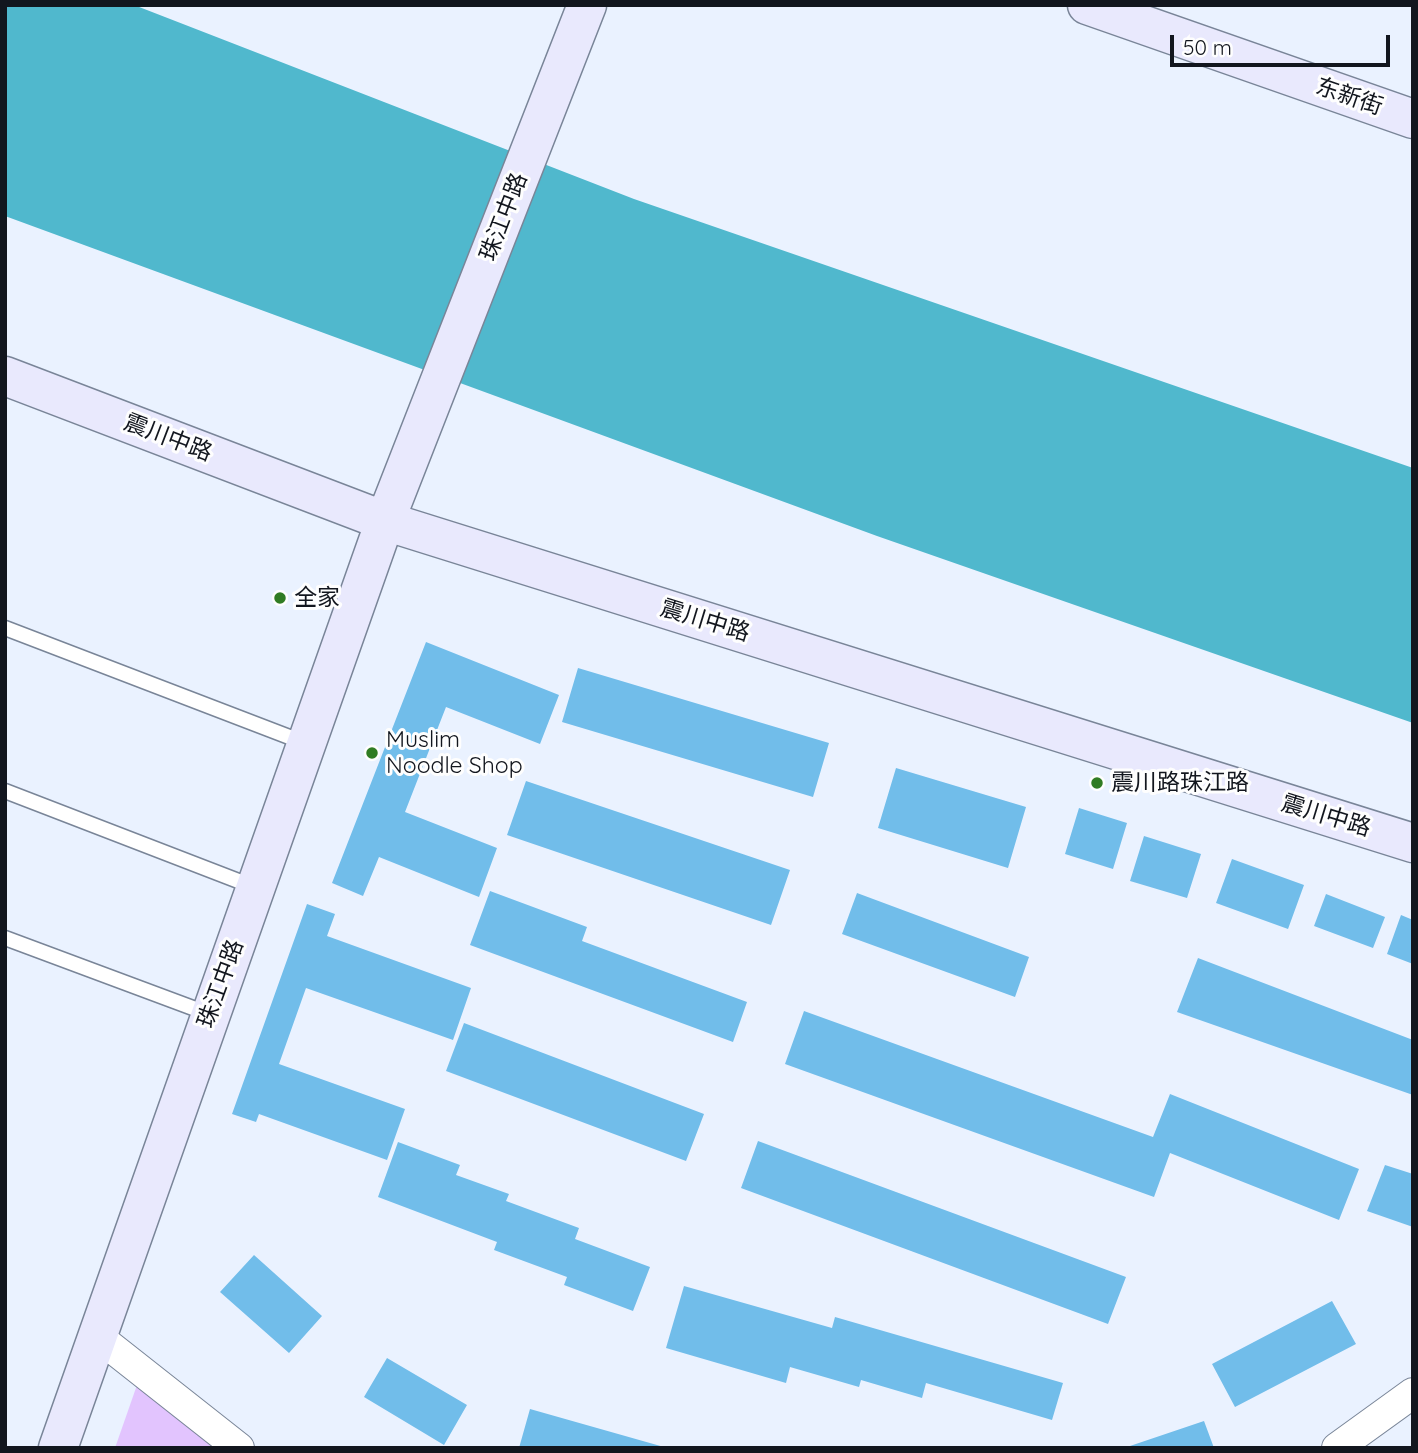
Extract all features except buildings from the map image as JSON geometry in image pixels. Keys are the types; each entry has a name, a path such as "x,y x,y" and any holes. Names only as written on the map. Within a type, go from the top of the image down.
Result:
{"street":[{"name":"珠江中路","path":"58,1448 385,521 587,5"},
{"name":"东新街","path":"1087,5 1413,119"},
{"name":"震川中路","path":"5,376 385,521 1413,843"},
{"path":"97,1336 239,1448"},
{"path":"1337,1448 1413,1393"}],"lane":[{"path":"5,628 306,744"},
{"path":"5,791 256,887"},
{"path":"5,938 211,1014"}],"shaded area":[{"path":"137,1385 218,1448 115,1448"}],"water":[{"path":"5,5 134,5 634,199 1413,468 1413,723 877,536 5,216"}],"place":[{"name":"全家","path":"280,598"},
{"name":"Muslim Noodle Shop","path":"372,753"},
{"name":"震川路珠江路","path":"1097,783"}]}
